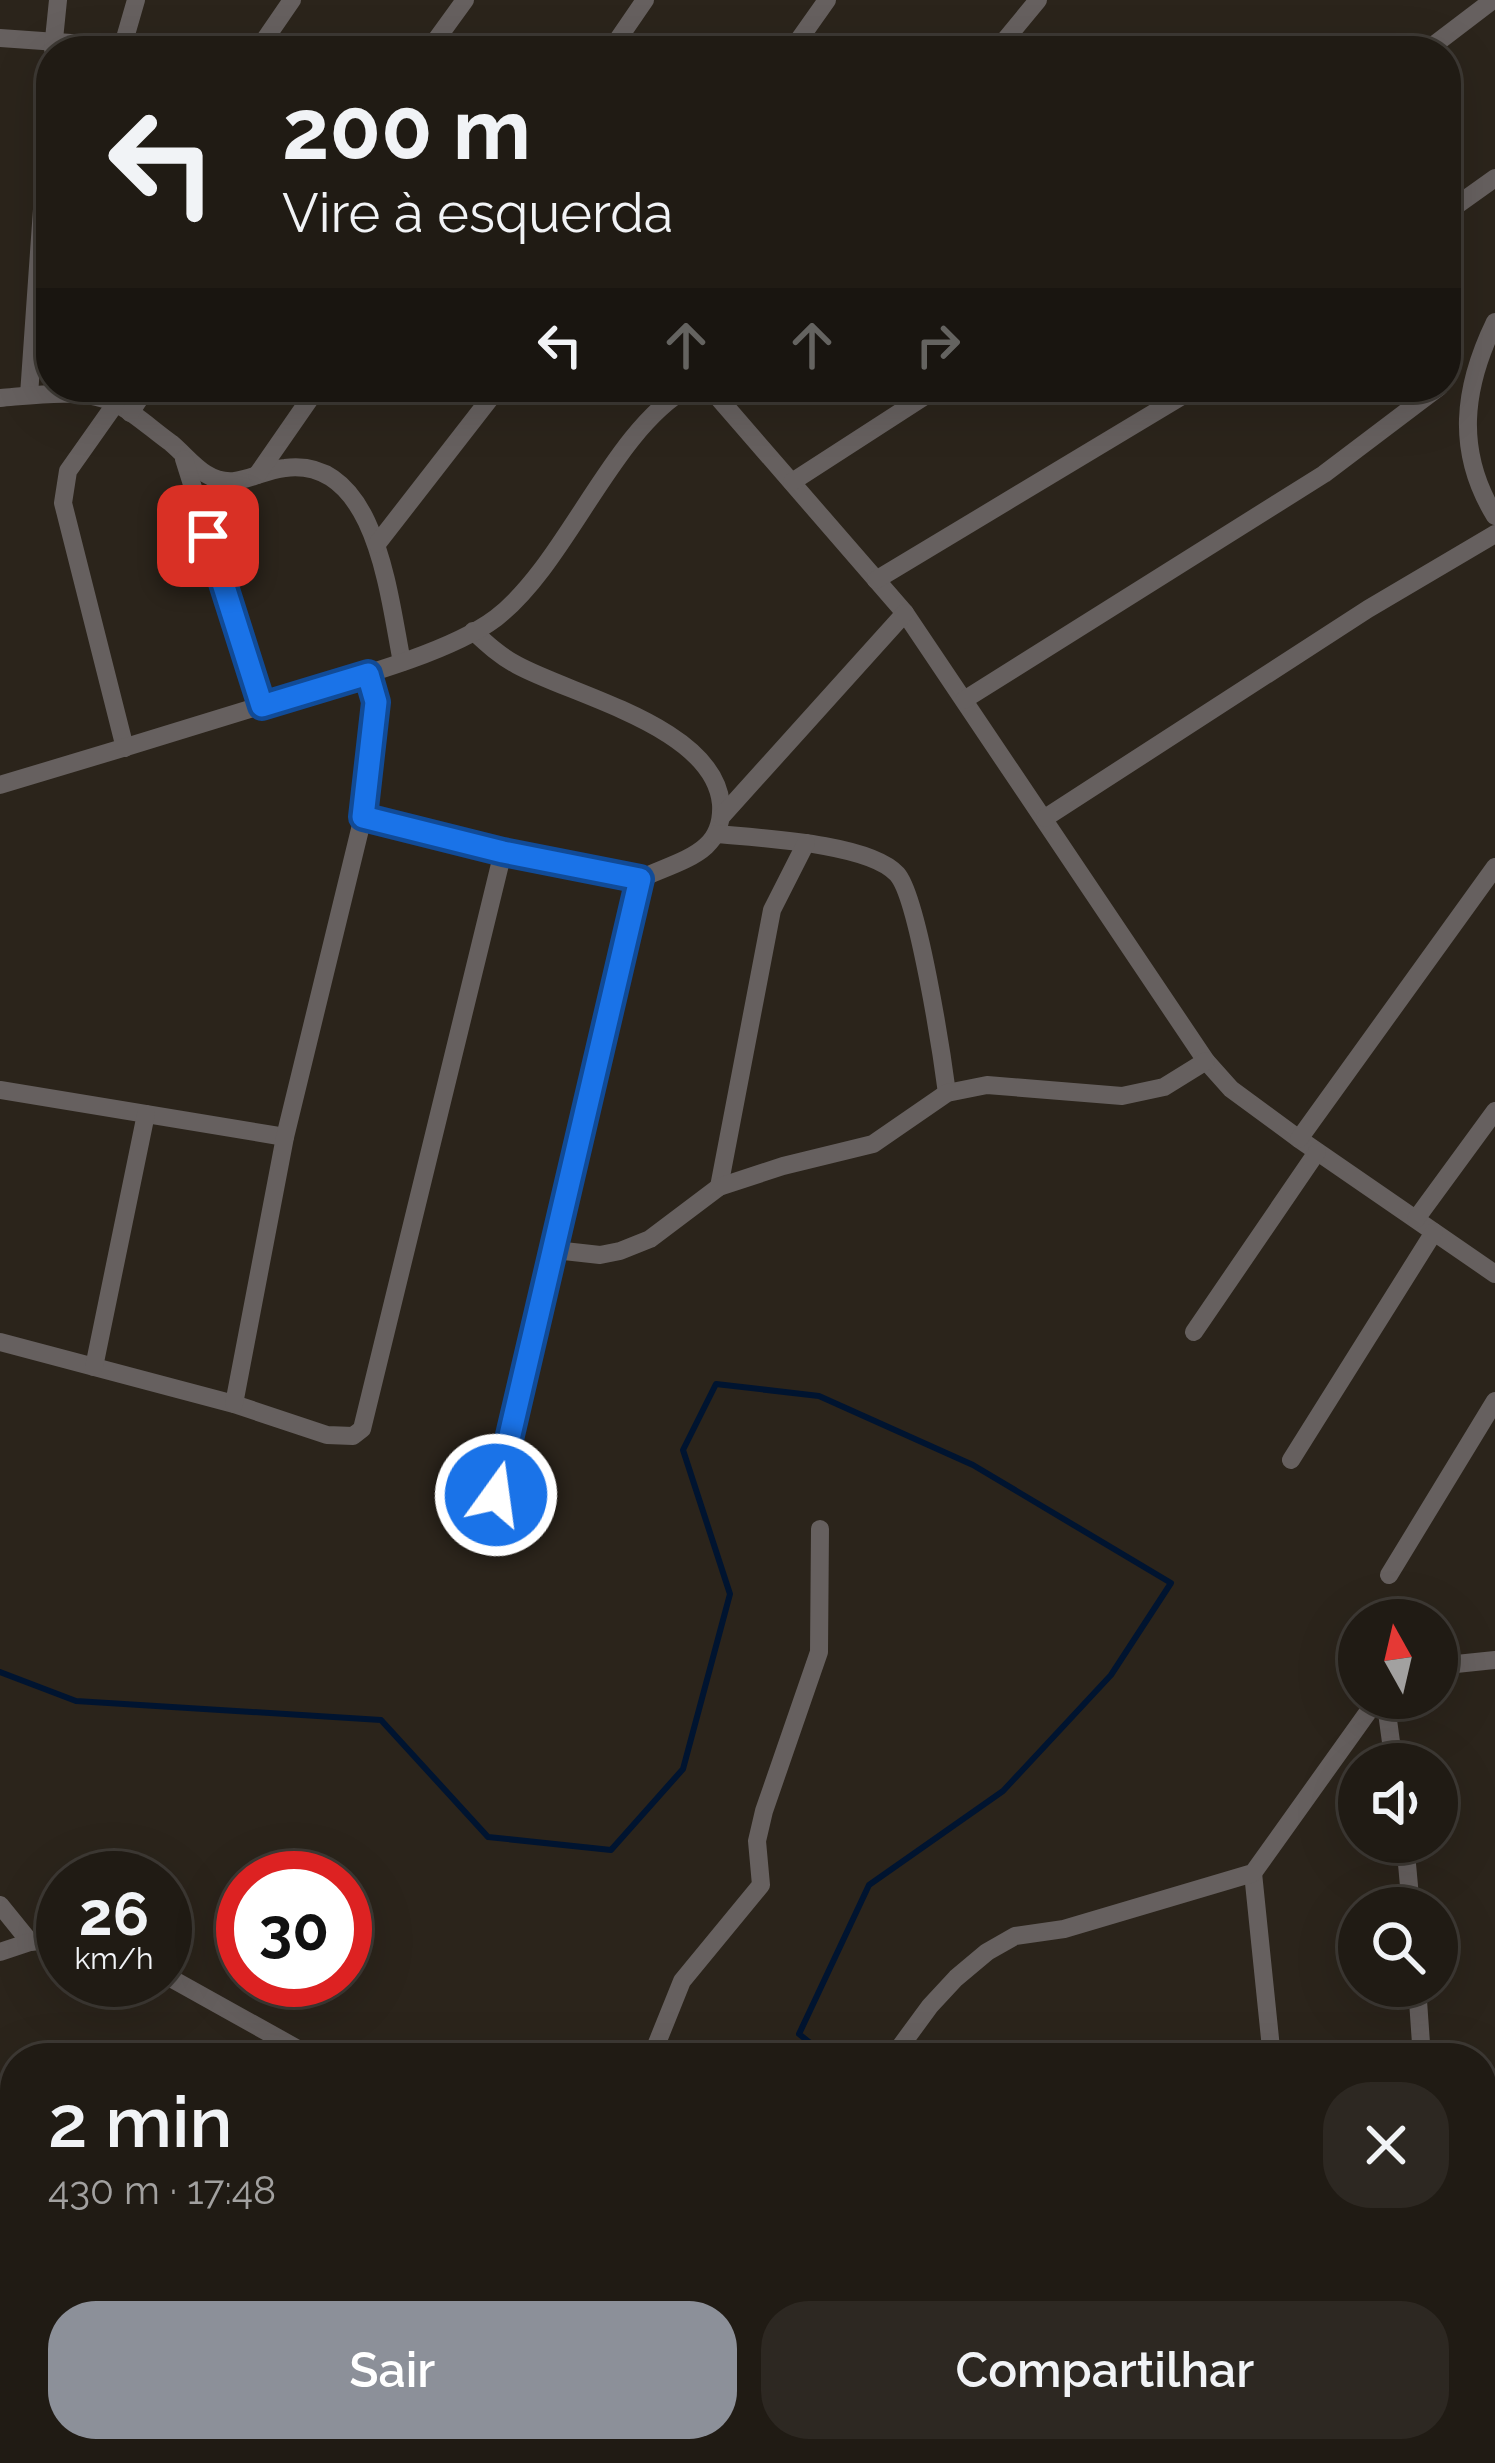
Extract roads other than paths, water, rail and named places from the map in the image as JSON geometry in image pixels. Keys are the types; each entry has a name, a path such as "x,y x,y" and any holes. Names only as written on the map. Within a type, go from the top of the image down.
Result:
{"street":[{"path":"54,36 58,0"},
{"path":"126,36 136,0"},
{"path":"267,36 292,0"},
{"path":"439,36 465,0"},
{"path":"620,36 645,0"},
{"path":"802,36 827,0"},
{"path":"1008,36 1038,0"},
{"path":"1445,36 1492,0"},
{"path":"0,38 36,43"},
{"path":"1461,202 1495,178"},
{"path":"29,395 36,295"},
{"path":"1495,322 1478,358 1466,407 1467,432 1485,500 1495,516"},
{"path":"1461,371 1478,358"},
{"path":"0,398 36,395"},
{"path":"106,402 123,408 204,473 221,480 242,482 257,475 307,468 328,475 360,508 377,544 402,662"},
{"path":"125,748 64,502 68,471 130,402"},
{"path":"257,475 308,402"},
{"path":"377,544 488,402"},
{"path":"0,785 368,674 496,618 525,587 657,409 667,402"},
{"path":"722,402 905,613 1206,1061 1231,1089 1495,1274"},
{"path":"791,482 916,402"},
{"path":"876,580 1173,402"},
{"path":"964,700 1324,474 1419,402"},
{"path":"182,452 262,706"},
{"path":"1045,818 1368,609 1495,534"},
{"path":"363,817 640,879 704,849 719,825 905,613"},
{"path":"473,631 519,666 647,724 701,760 719,785 719,825"},
{"path":"234,1404 285,1137 363,817 376,702 368,674"},
{"path":"719,825 878,860 899,875 915,923 947,1093"},
{"path":"719,1187 772,910 806,843"},
{"path":"0,1342 234,1404 327,1436 353,1436 362,1429 503,852"},
{"path":"1299,1139 1495,867"},
{"path":"496,1495 640,879"},
{"path":"555,1250 600,1255 650,1239 719,1187 873,1144 947,1093 987,1085 1122,1096 1164,1087 1206,1061"},
{"path":"1,1097 285,1137"},
{"path":"1416,1219 1495,1111"},
{"path":"94,1367 146,1114"},
{"path":"1194,1332 1317,1152"},
{"path":"1292,1460 1434,1232"},
{"path":"1389,1575 1495,1401"},
{"path":"657,2043 682,1981 760,1885 757,1841 764,1811 819,1652 820,1528"},
{"path":"1458,1664 1495,1660"},
{"path":"903,2043 956,1978 1015,1936 1084,1924 1253,1874 1366,1719"},
{"path":"1253,1874 1270,2043"},
{"path":"0,1905 30,1942"},
{"path":"0,1952 36,1941"},
{"path":"192,1990 287,2043"},
{"path":"1418,2007 1421,2043"}],"waterway":[{"path":"0,1672 76,1701 381,1720 488,1837 611,1850 683,1769 730,1594 683,1450 716,1384 819,1396 973,1465 1171,1583 1111,1675 1003,1791 869,1885 799,2034 810,2043"}]}
